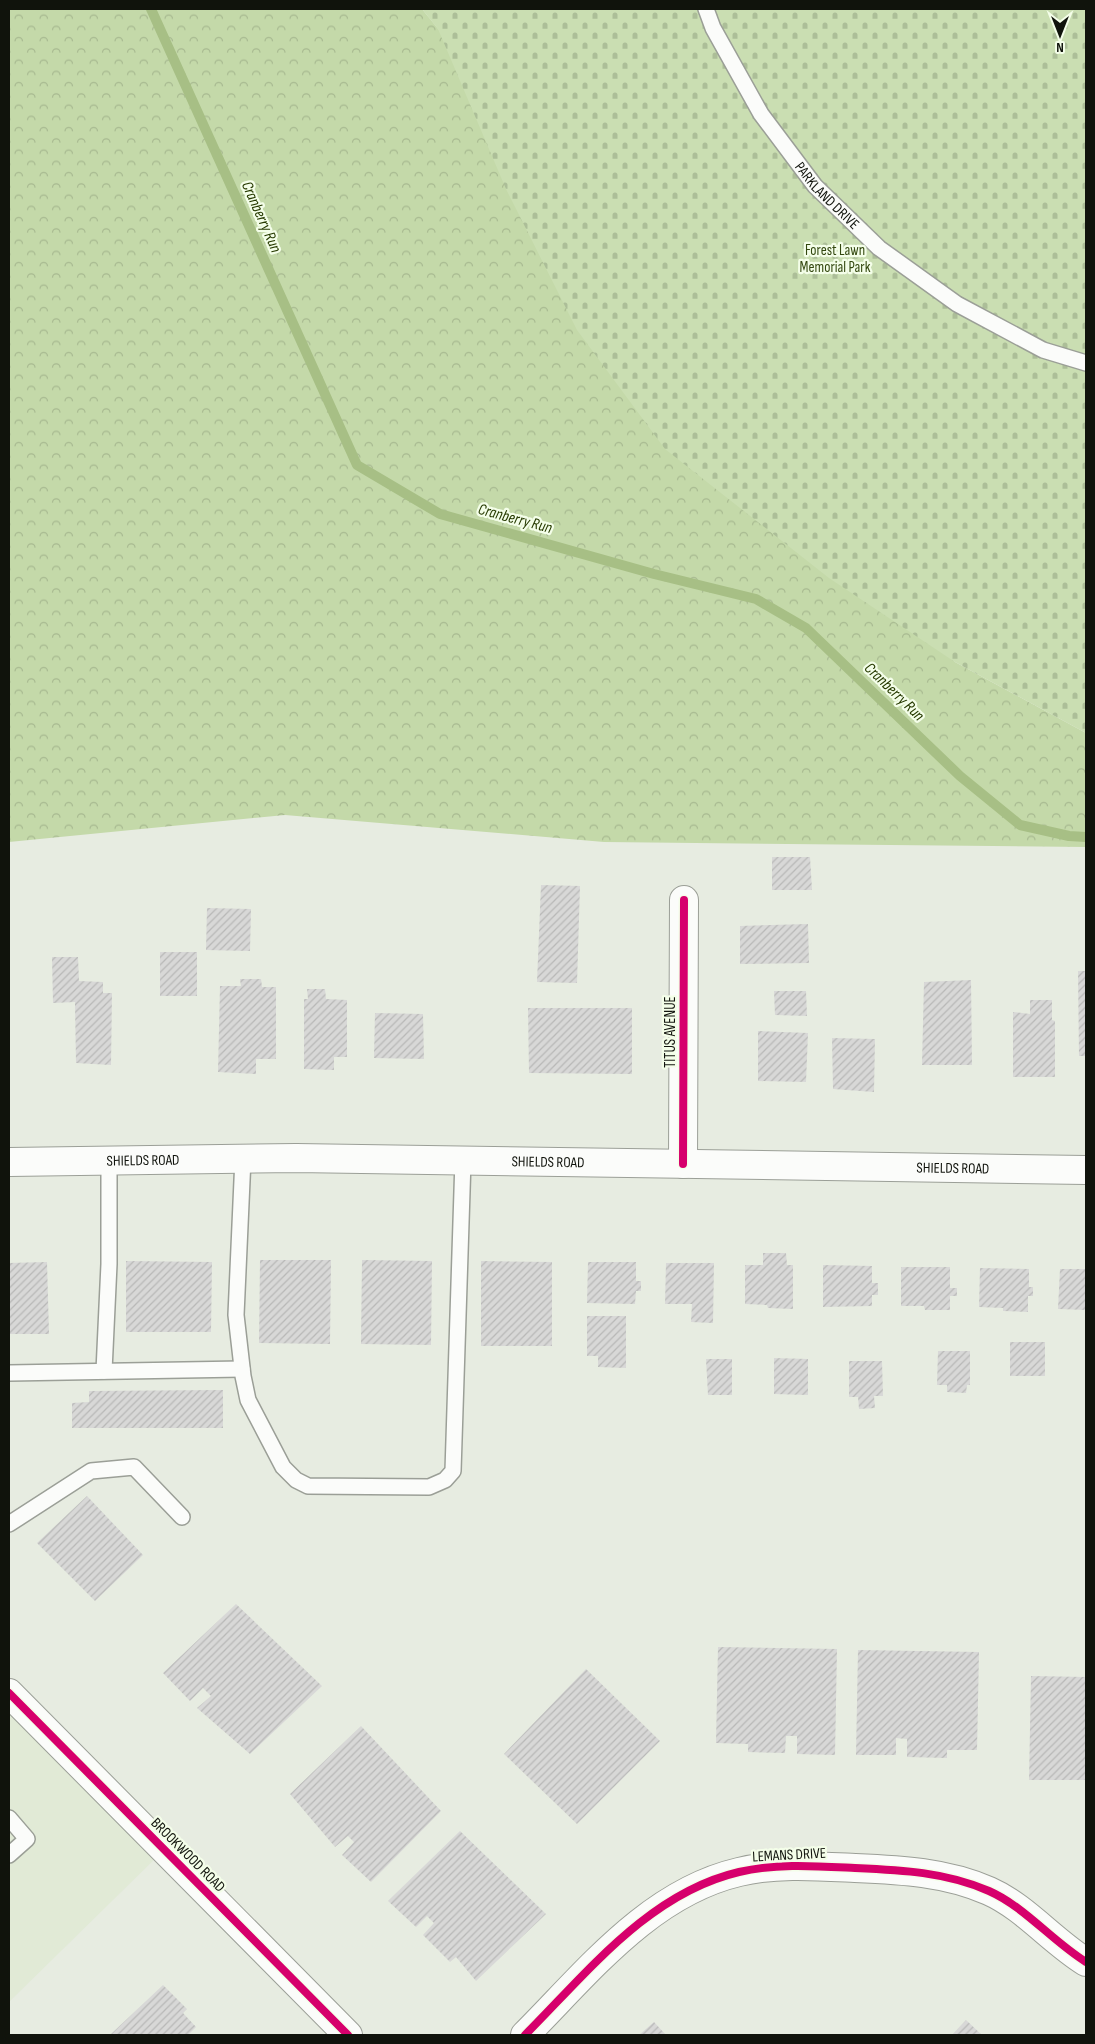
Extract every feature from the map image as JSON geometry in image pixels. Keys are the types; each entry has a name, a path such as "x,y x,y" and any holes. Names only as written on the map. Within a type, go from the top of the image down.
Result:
{"street":[{"name":"TITUS AVENUE","path":"684,900 684,1164"},
{"name":"SHIELDS ROAD","path":"9,1162 243,1158 1086,1170"},
{"name":"BROOKWOOD ROAD","path":"9,1693 348,2035"},
{"name":"LEMANS DRIVE","path":"525,2035 623,1937 659,1908 678,1896 719,1878 768,1867 807,1866 902,1870 943,1875 989,1891 1008,1902 1086,1962"}],"lane":[{"name":"PARKLAND DRIVE","path":"706,9 714,28 761,114 815,186 879,248 957,304 1043,350 1086,363"},
{"path":"243,1158 236,1315 242,1369 248,1400 283,1466 296,1480 308,1486 429,1487 445,1480 453,1471 463,1160"},
{"path":"104,1371 109,1264 109,1160"},
{"path":"9,1373 242,1369"},
{"path":"9,1524 91,1471 134,1467 182,1517"},
{"path":"9,1818 27,1839 9,1856"}],"shaded area":[{"path":"9,1693 164,1850 9,2002"}],"green space":[{"path":"9,9 422,9 955,662 1086,733 1086,847 604,842 285,815 9,842"},
{"name":"Forest Lawn Memorial Park","path":"422,9 1086,9 1086,733 955,662 829,578 665,449 577,330 506,189 438,29"}],"building":[{"path":"772,857 810,857 812,890 772,890"},
{"path":"541,885 580,886 577,983 537,982"},
{"path":"207,908 251,909 250,951 206,950"},
{"path":"808,924 809,963 740,964 740,926"},
{"path":"160,952 197,952 197,996 160,996"},
{"path":"52,957 78,957 79,981 103,982 103,993 112,993 111,1065 76,1063 75,1002 53,1003"},
{"path":"1078,971 1086,971 1086,1056 1079,1056"},
{"path":"240,979 261,979 262,987 276,987 276,1059 256,1059 256,1074 218,1072 220,986 241,986"},
{"path":"971,980 972,1065 922,1065 924,982"},
{"path":"307,989 325,989 326,999 347,1000 347,1057 334,1057 334,1070 304,1069 304,999 308,999"},
{"path":"774,991 806,991 807,1016 775,1015"},
{"path":"1030,1000 1052,1000 1052,1020 1055,1021 1055,1077 1013,1077 1013,1012 1030,1014"},
{"path":"528,1008 632,1008 632,1074 529,1073"},
{"path":"375,1013 423,1014 424,1059 374,1058"},
{"path":"758,1031 808,1033 806,1082 758,1081"},
{"path":"832,1038 875,1039 874,1092 833,1089"},
{"path":"763,1253 786,1253 787,1265 793,1265 793,1309 768,1308 767,1305 745,1304 745,1265 763,1265"},
{"path":"260,1260 331,1260 330,1344 259,1343"},
{"path":"362,1260 432,1261 431,1345 361,1344"},
{"path":"126,1261 212,1262 211,1332 126,1332"},
{"path":"481,1261 552,1262 552,1346 481,1346"},
{"path":"47,1262 49,1334 9,1334 9,1263"},
{"path":"588,1262 636,1262 636,1281 641,1281 641,1291 636,1291 635,1304 587,1303"},
{"path":"666,1263 714,1263 713,1323 691,1322 692,1304 665,1304"},
{"path":"823,1265 872,1266 872,1283 878,1283 878,1295 872,1295 872,1306 823,1307"},
{"path":"901,1267 950,1267 950,1288 957,1288 957,1296 950,1296 950,1310 925,1310 924,1306 901,1306"},
{"path":"980,1268 1029,1269 1029,1287 1033,1287 1033,1296 1028,1296 1028,1312 1003,1311 1003,1308 979,1307"},
{"path":"1060,1269 1086,1269 1086,1310 1058,1309"},
{"path":"587,1316 626,1316 626,1368 598,1367 598,1356 587,1356"},
{"path":"1010,1342 1045,1342 1045,1376 1010,1376"},
{"path":"938,1351 970,1351 970,1385 967,1385 966,1393 947,1392 947,1385 937,1385"},
{"path":"774,1358 808,1359 808,1395 774,1394"},
{"path":"706,1359 732,1359 732,1395 708,1395"},
{"path":"849,1361 882,1361 883,1396 874,1396 875,1408 859,1409 858,1397 849,1397"},
{"path":"223,1390 223,1428 72,1428 72,1403 89,1402 89,1391"},
{"path":"87,1496 143,1555 95,1601 37,1543"},
{"path":"236,1604 322,1686 250,1754 197,1708 211,1696 203,1688 190,1701 163,1673"},
{"path":"718,1647 837,1649 835,1755 797,1754 797,1736 786,1736 785,1753 748,1752 748,1744 716,1743"},
{"path":"858,1650 979,1652 977,1750 947,1750 947,1758 907,1757 907,1739 896,1738 896,1755 856,1755"},
{"path":"586,1669 660,1741 577,1824 504,1754"},
{"path":"1031,1676 1086,1677 1086,1780 1029,1780"},
{"path":"361,1726 441,1811 371,1882 342,1855 354,1842 348,1836 335,1847 290,1794"},
{"path":"460,1831 546,1914 476,1981 456,1957 450,1962 423,1935 434,1923 427,1916 416,1927 388,1901"},
{"path":"163,1985 187,2009 183,2013 196,2027 188,2035 110,2035"},
{"path":"966,2020 982,2035 952,2035"},
{"path":"654,2022 666,2035 639,2035"}],"waterway":[{"name":"Cranberry Run","path":"151,9 357,465 440,514 654,574 756,599 806,628 960,776 1020,825 1069,836 1086,837"}],"cycle path":[{"path":"683,1164 684,900"},
{"path":"9,1693 348,2035"},
{"path":"525,2035 596,1962 648,1916 676,1898 707,1882 739,1872 768,1867 797,1866 906,1871 940,1876 973,1885 989,1891 1015,1906 1086,1962"}]}
